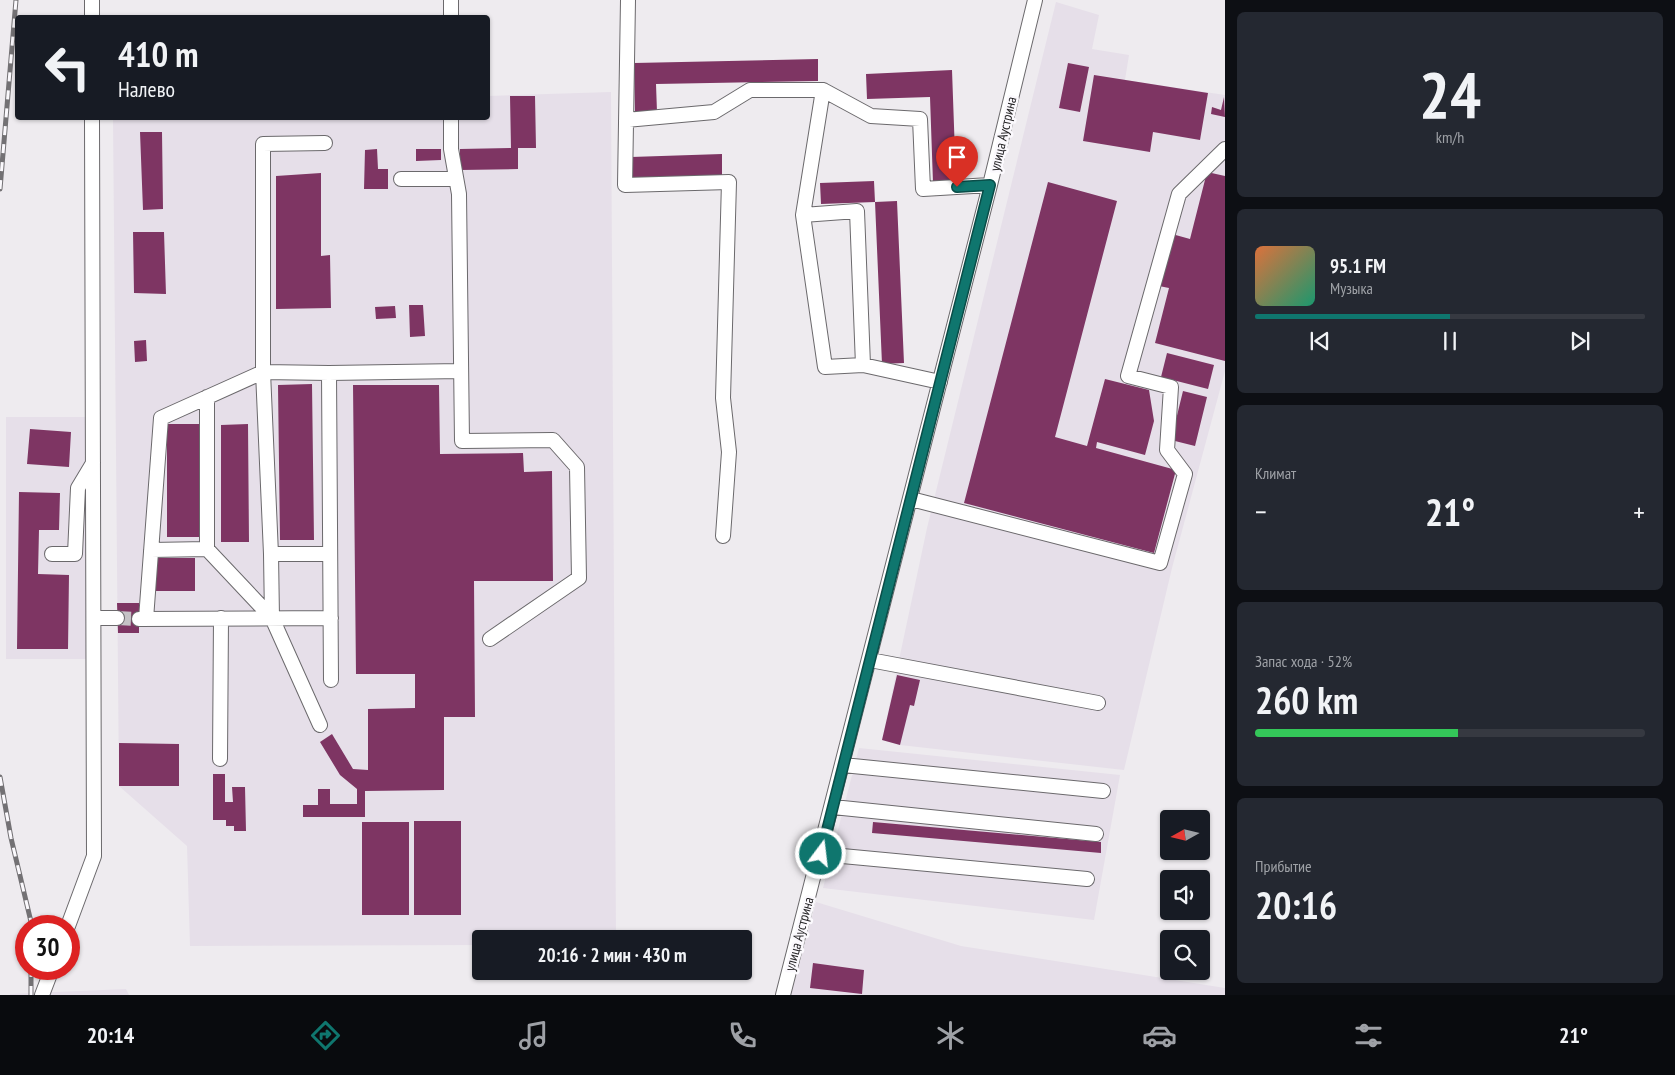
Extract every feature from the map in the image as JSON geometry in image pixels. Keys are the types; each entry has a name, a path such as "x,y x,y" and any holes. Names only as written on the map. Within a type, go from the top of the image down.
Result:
{"street":[{"path":"92,0 92,15"},
{"path":"451,0 451,15"},
{"path":"628,0 625,186 729,182 723,398 729,452 723,536"},
{"name":"улица Аустрина","path":"783,995 833,808 911,499 990,185 1034,0"},
{"path":"626,120 714,112 750,90 823,90 871,116 920,119 923,188 990,185"},
{"path":"823,90 803,215 825,367 863,365 940,382"},
{"path":"72,915 94,856 92,120"},
{"path":"451,120 451,149 459,194 462,441 552,440 577,467 579,578 490,639"},
{"path":"272,618 263,372 263,144 325,144"},
{"path":"911,499 1160,563 1185,474 1167,450 1171,387 1128,376 1179,194 1225,149"},
{"path":"401,179 456,179"},
{"path":"803,215 856,211 863,365"},
{"path":"331,618 143,619 151,550 161,418 263,372 461,371"},
{"path":"329,373 331,680"},
{"path":"207,397 207,549 272,618 320,725"},
{"path":"52,554 75,554 78,488 93,463"},
{"path":"151,550 207,549"},
{"path":"271,554 330,554"},
{"path":"94,618 118,618"},
{"path":"220,759 221,618"},
{"path":"870,660 1098,703"},
{"path":"843,765 1103,791"},
{"path":"833,808 1096,834"},
{"path":"821,854 1087,879"},
{"path":"42,995 48,980"}],"shaded area":[{"path":"1056,2 1099,15 1092,49 1129,55 1125,80 1225,95 1225,371 1172,568 1124,770 900,745 882,740 927,528"},
{"path":"611,92 616,930 472,930 472,945 190,946 187,846 119,786 113,120 490,120 490,96"},
{"path":"6,417 88,417 87,659 6,659"},
{"path":"859,748 1120,775 1094,920 823,888"},
{"path":"816,902 961,946 1160,978 1160,980 1175,980 1225,988 1225,995 791,995"},
{"path":"126,989 129,995 10,995 10,994"}],"building":[{"path":"818,59 818,81 656,84 657,112 635,113 634,63"},
{"path":"1068,63 1089,67 1080,112 1059,108"},
{"path":"952,70 956,182 933,183 930,97 867,99 866,74"},
{"path":"1094,75 1208,93 1200,140 1153,132 1150,152 1083,141"},
{"path":"510,96 535,96 536,148 518,148 518,169 460,170 460,149 511,148"},
{"path":"1224,97 1225,117 1211,114 1212,107 1221,110"},
{"path":"140,132 162,132 163,209 143,210"},
{"path":"377,149 378,169 388,169 388,189 364,189 365,150"},
{"path":"416,149 441,149 441,160 416,161"},
{"path":"722,154 722,177 632,181 631,157"},
{"path":"1207,172 1225,176 1225,361 1155,343 1169,288 1159,286 1172,234 1190,239"},
{"path":"321,173 321,256 330,255 331,308 276,309 276,176"},
{"path":"874,181 875,202 821,204 820,183"},
{"path":"1048,182 1117,201 1055,437 1087,446 1105,379 1149,390 1154,421 1145,455 1097,442 1096,448 1176,470 1154,553 964,503"},
{"path":"897,201 904,363 882,364 875,202"},
{"path":"133,232 164,232 166,294 134,293"},
{"path":"409,305 423,305 425,336 410,337"},
{"path":"395,306 396,318 376,319 375,307"},
{"path":"146,340 147,361 135,362 134,341"},
{"path":"1167,353 1214,365 1208,389 1161,377"},
{"path":"312,384 314,540 280,540 278,385"},
{"path":"353,385 439,385 440,454 523,453 524,472 552,471 553,581 474,581 475,717 444,717 444,790 365,791 365,817 303,817 303,805 318,805 318,789 330,789 330,804 357,804 357,789 340,775 320,742 332,734 353,769 368,770 368,709 415,708 415,674 356,674"},
{"path":"1183,391 1207,397 1195,446 1171,440"},
{"path":"167,424 199,424 199,537 167,537"},
{"path":"248,424 249,542 221,542 221,425"},
{"path":"30,429 71,432 69,467 27,464"},
{"path":"19,492 60,493 59,530 39,530 38,574 69,575 68,649 17,649"},
{"path":"154,558 195,558 195,591 154,591"},
{"path":"117,603 139,603 139,633 118,633"},
{"path":"897,675 920,680 914,706 910,705 900,745 882,740"},
{"path":"119,743 179,744 179,786 119,786"},
{"path":"213,774 225,774 225,802 233,802 232,787 245,787 246,831 234,831 234,826 226,826 226,820 213,820"},
{"path":"414,821 461,821 461,915 414,915"},
{"path":"362,822 409,822 409,915 362,915"},
{"path":"873,822 1101,842 1101,853 872,833"},
{"path":"813,963 864,970 862,994 810,988"}],"tunnel":[{"path":"117,618 139,619"}],"railway":[{"path":"0,189 16,0"},
{"path":"0,777 11,838 29,915"},
{"path":"31,980 31,995"}],"route":[{"path":"821,854 990,185 957,187"}]}
